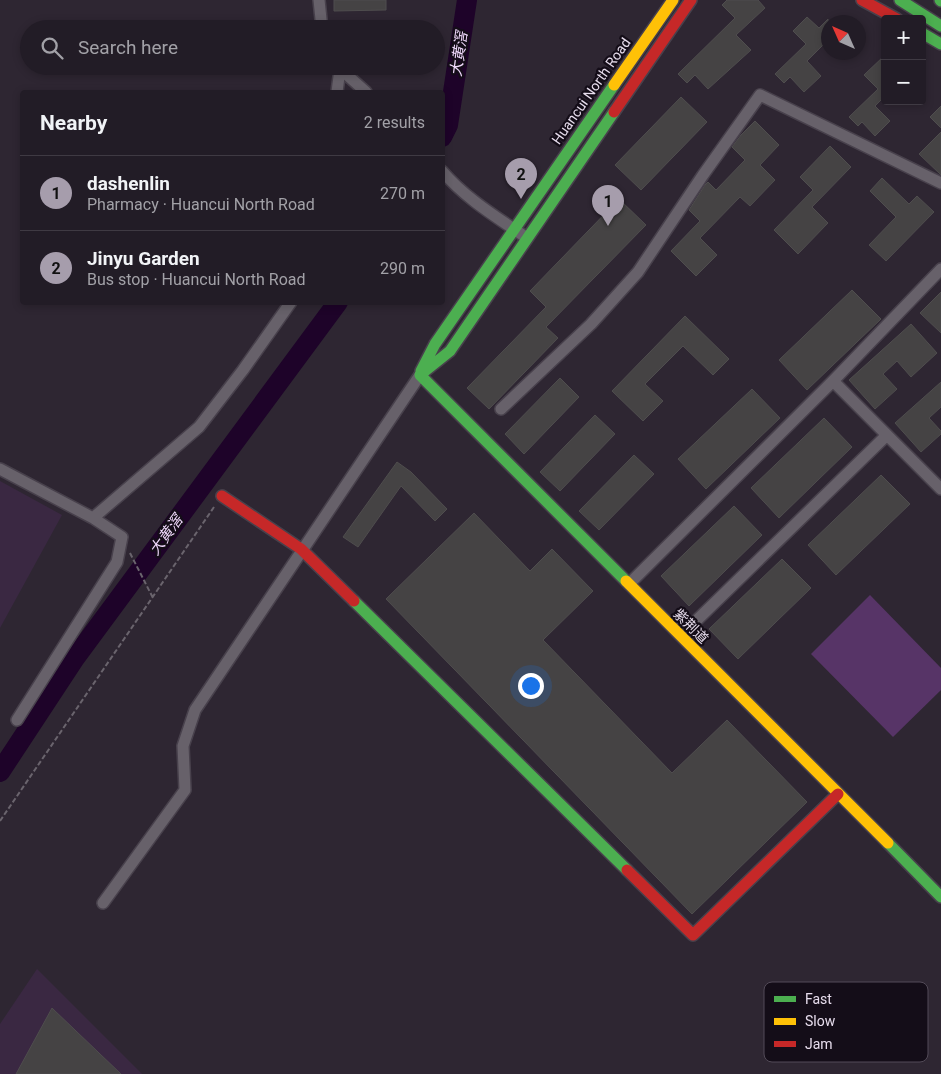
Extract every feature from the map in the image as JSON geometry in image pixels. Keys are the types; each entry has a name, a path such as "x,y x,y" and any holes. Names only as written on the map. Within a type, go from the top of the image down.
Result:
{"main road":[{"name":"Huancui North Road","path":"420,375 435,344 673,0"},
{"path":"420,375 450,351 691,0"},
{"path":"862,0 890,15"},
{"path":"900,0 941,26"},
{"path":"926,35 941,44"},
{"name":"紫荆道","path":"420,375 941,897"},
{"path":"222,496 301,549 693,935 838,794"}],"street":[{"path":"319,0 321,20"},
{"path":"337,90 338,75"},
{"path":"347,75 364,90"},
{"path":"501,409 591,324 638,272 703,175 760,95 941,183"},
{"path":"445,175 452,183 481,206 527,238"},
{"path":"629,584 833,381 941,268"},
{"path":"93,518 199,427 243,370 289,305"},
{"path":"103,904 185,790 182,746 195,710 301,549 420,375"},
{"path":"833,381 941,489"},
{"path":"698,619 887,435"},
{"path":"0,469 93,518 122,537 117,562 17,720"}],"path":[{"path":"0,821 222,496"},
{"path":"122,537 153,598"}],"shaded area":[{"path":"0,481 62,515 0,628"},
{"path":"870,595 941,668 941,690 893,737 811,654"},
{"path":"37,969 142,1074 0,1074 0,1024"}],"building":[{"path":"334,0 386,0 386,10 334,11"},
{"path":"727,0 758,0 765,8 736,35 751,50 708,89 695,75 687,83 678,74 735,18 722,5"},
{"path":"807,17 819,28 821,26 821,47 807,61 821,76 804,92 790,77 784,83 775,74 806,44 793,31"},
{"path":"881,59 881,100 875,106 890,121 875,136 862,122 858,126 849,117 878,89 864,75"},
{"path":"681,97 707,122 641,190 615,165"},
{"path":"941,106 941,128 930,117"},
{"path":"755,121 779,145 760,165 775,180 750,206 740,197 700,238 717,255 696,276 671,251 700,221 689,210 705,185 708,182 716,190 745,160 732,147"},
{"path":"941,132 941,175 919,154"},
{"path":"830,146 851,167 812,207 828,223 798,254 774,230 813,190 800,177"},
{"path":"882,178 909,204 917,196 934,212 886,261 869,245 896,217 870,191"},
{"path":"619,199 646,225 546,327 558,338 489,409 467,388 546,307 530,291"},
{"path":"852,290 881,319 807,390 779,360"},
{"path":"941,292 941,333 920,313"},
{"path":"685,316 729,359 713,375 683,346 645,384 663,401 643,421 612,391"},
{"path":"911,324 937,353 911,377 897,361 883,374 897,389 875,409 849,380"},
{"path":"560,378 579,397 524,454 505,434"},
{"path":"941,382 941,407 929,418 941,431 941,434 921,452 895,423"},
{"path":"752,389 780,418 706,489 678,459"},
{"path":"595,415 615,434 560,491 540,472"},
{"path":"824,418 852,447 779,518 751,488"},
{"path":"634,455 654,474 599,530 579,511"},
{"path":"397,462 411,472 447,509 435,521 401,486 358,547 343,537"},
{"path":"881,475 910,504 836,575 808,545"},
{"path":"734,506 762,535 689,606 661,576"},
{"path":"474,513 530,571 552,549 593,591 543,640 672,773 727,720 807,802 692,914 386,599"},
{"path":"782,559 811,588 738,659 709,629"},
{"path":"52,1008 121,1074 16,1074"}],"waterway":[{"name":"大黄滘","path":"445,131 448,125 467,0"},
{"name":"大黄滘","path":"0,772 75,658 336,305"}],"traffic: fast":[{"path":"900,0 941,26"},
{"path":"926,35 941,44"},
{"path":"421,371 435,344 614,85"},
{"path":"420,375 450,351 614,112"},
{"path":"420,375 626,581"},
{"path":"354,601 627,870"},
{"path":"888,843 941,897"}],"traffic: slow":[{"path":"614,85 673,0"},
{"path":"626,581 888,843"}],"traffic: jam":[{"path":"614,112 691,0"},
{"path":"862,0 890,15"},
{"path":"222,496 301,549 354,601"},
{"path":"627,870 693,935 838,794"}],"place":[{"name":"Jinyu Garden","path":"521,199"},
{"name":"dashenlin","path":"608,226"}]}
